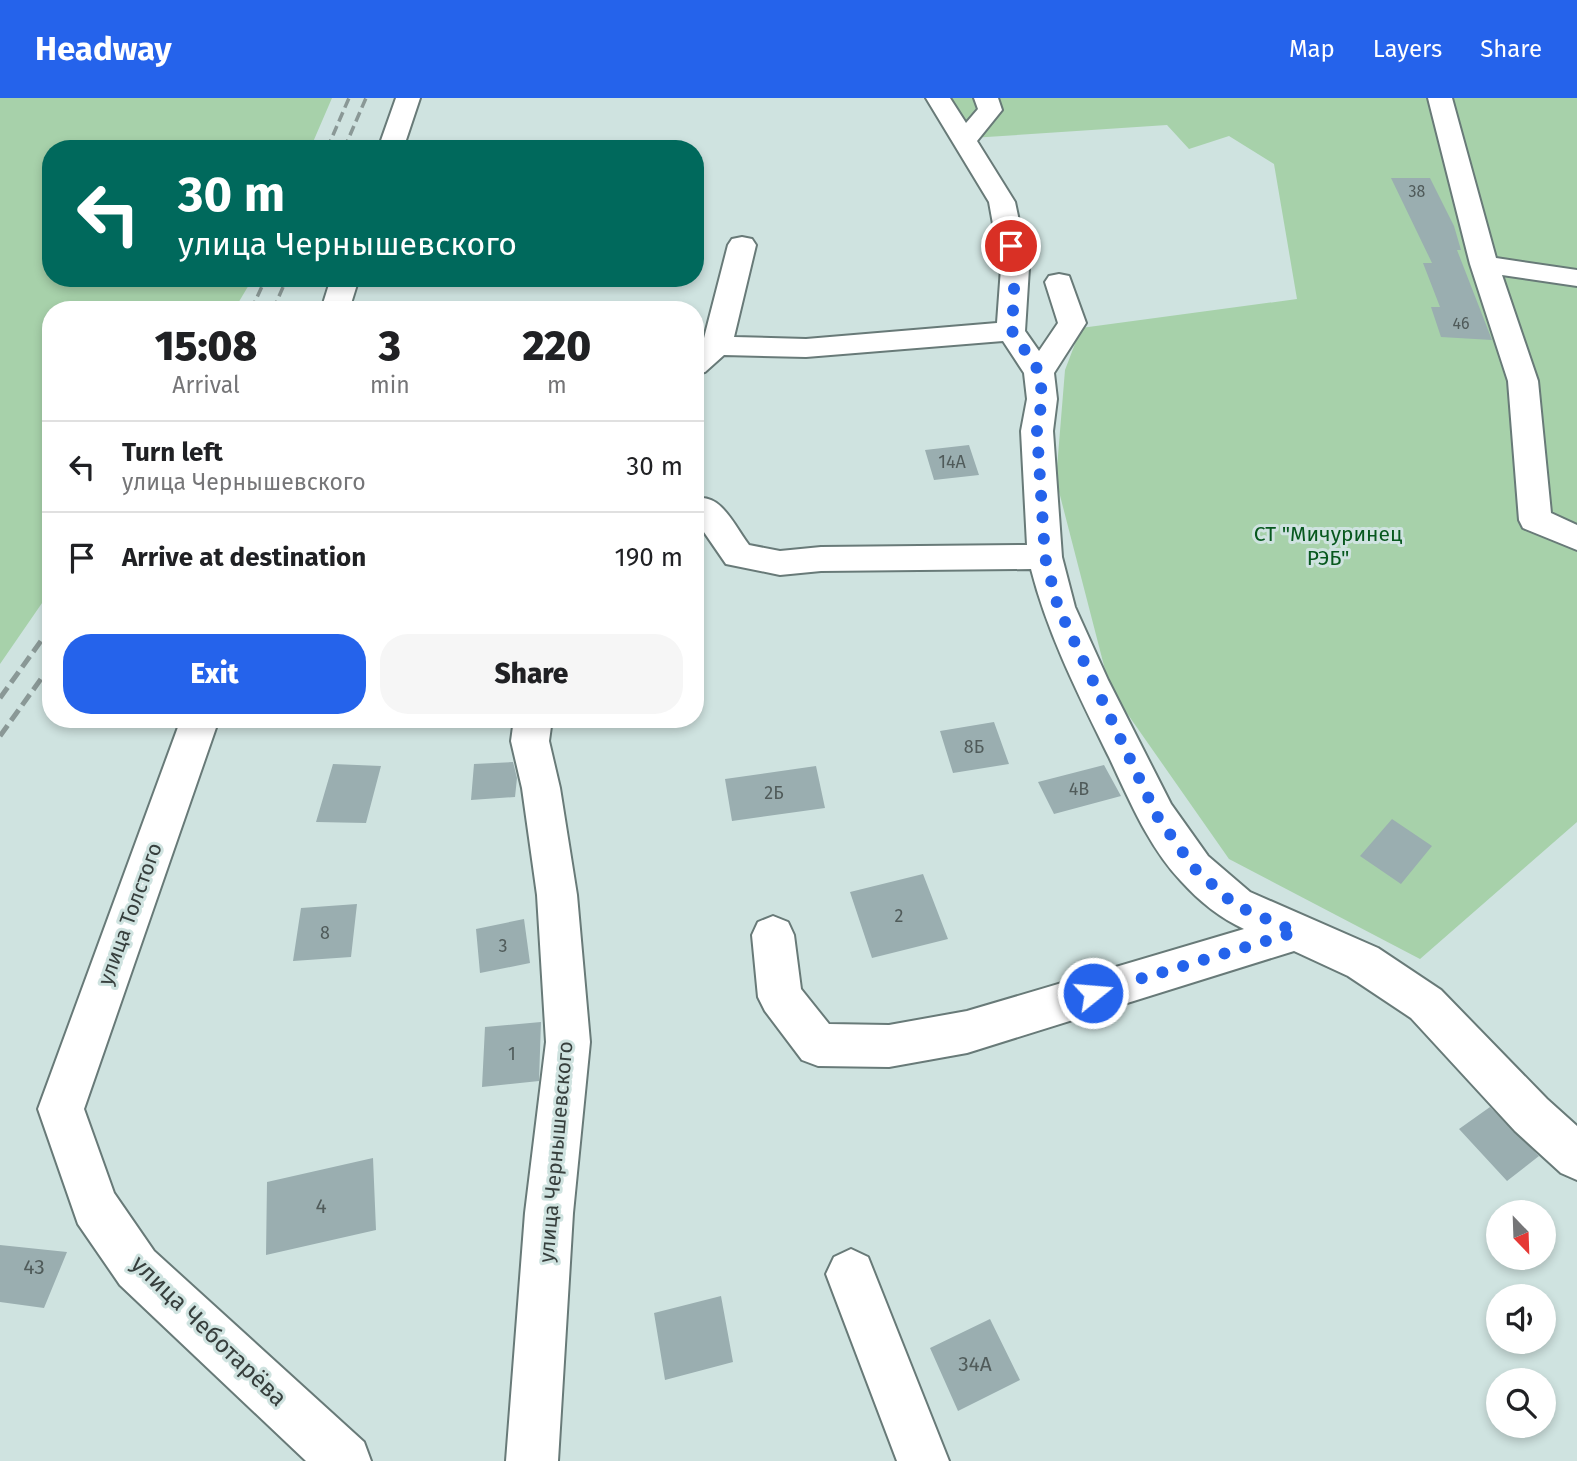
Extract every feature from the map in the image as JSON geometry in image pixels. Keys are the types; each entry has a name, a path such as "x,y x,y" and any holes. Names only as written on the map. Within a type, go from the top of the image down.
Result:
{"street":[{"path":"393,140 408,98"},
{"path":"938,98 1002,202 1015,268 1012,331 1040,373 1042,399 1037,431 1045,557 1058,607 1157,816 1194,868 1235,905 1363,962 1426,1004 1531,1115 1577,1157"},
{"path":"965,139 990,110 986,98"},
{"path":"1440,98 1484,264 1523,381 1535,520 1577,538"},
{"path":"704,357 717,346 742,245"},
{"path":"1484,264 1577,278"},
{"path":"1040,373 1072,323 1059,282"},
{"path":"717,346 806,348 1012,331"},
{"path":"704,515 738,555 780,564 821,559 1045,557"},
{"name":"улица Толстого","path":"61,1109 197,728"},
{"name":"улица Чернышевского","path":"532,728 530,741 541,788 557,895 568,1042 549,1213 532,1461"},
{"path":"773,934 780,997 818,1045 889,1046 967,1032 1296,932"},
{"name":"улица Чеботарёва","path":"61,1109 95,1207 137,1268 345,1461"},
{"path":"851,1274 923,1461"}],"green space":[{"path":"0,98 332,98 314,140 42,140 42,287 248,287 239,301 42,301 42,603 0,664"},
{"name":"СТ \"Мичуринец РЭБ\"","path":"947,98 1577,98 1577,822 1420,959 1229,859 1110,689 1056,480 1065,370 1081,328 1297,299 1274,164 1229,136 1189,149 1167,125 971,138"}],"building":[{"path":"1391,178 1430,178 1454,226 1461,250 1457,250 1492,340 1441,337 1431,307 1440,307 1423,263 1432,263"},
{"path":"969,445 979,475 934,480 925,450"},
{"path":"994,722 1009,764 953,773 940,731"},
{"path":"513,762 517,778 515,797 471,800 474,764"},
{"path":"333,764 381,766 366,823 316,822"},
{"path":"1104,765 1121,796 1054,814 1038,782"},
{"path":"816,766 825,808 732,821 725,779"},
{"path":"1392,819 1432,846 1401,884 1360,856"},
{"path":"923,874 948,939 872,958 850,892"},
{"path":"357,904 351,957 293,961 301,908"},
{"path":"524,919 530,963 480,973 476,929"},
{"path":"541,1022 539,1081 482,1087 485,1027"},
{"path":"1490,1107 1539,1156 1507,1181 1459,1129"},
{"path":"373,1158 376,1230 266,1255 267,1182"},
{"path":"0,1245 67,1252 44,1308 0,1302"},
{"path":"721,1296 733,1362 665,1380 654,1313"},
{"path":"990,1319 1020,1380 958,1411 930,1348"}],"railway":[{"path":"331,140 349,98"},
{"path":"348,140 366,98"},
{"path":"255,301 262,287"},
{"path":"277,301 283,287"},
{"path":"0,698 42,640"},
{"path":"0,736 42,678"}],"route":[{"path":"1011,246 1015,268 1012,331 1040,373 1042,399 1037,431 1045,557 1058,607 1090,680 1157,816 1194,868 1235,905 1296,932 1093,993"}]}
